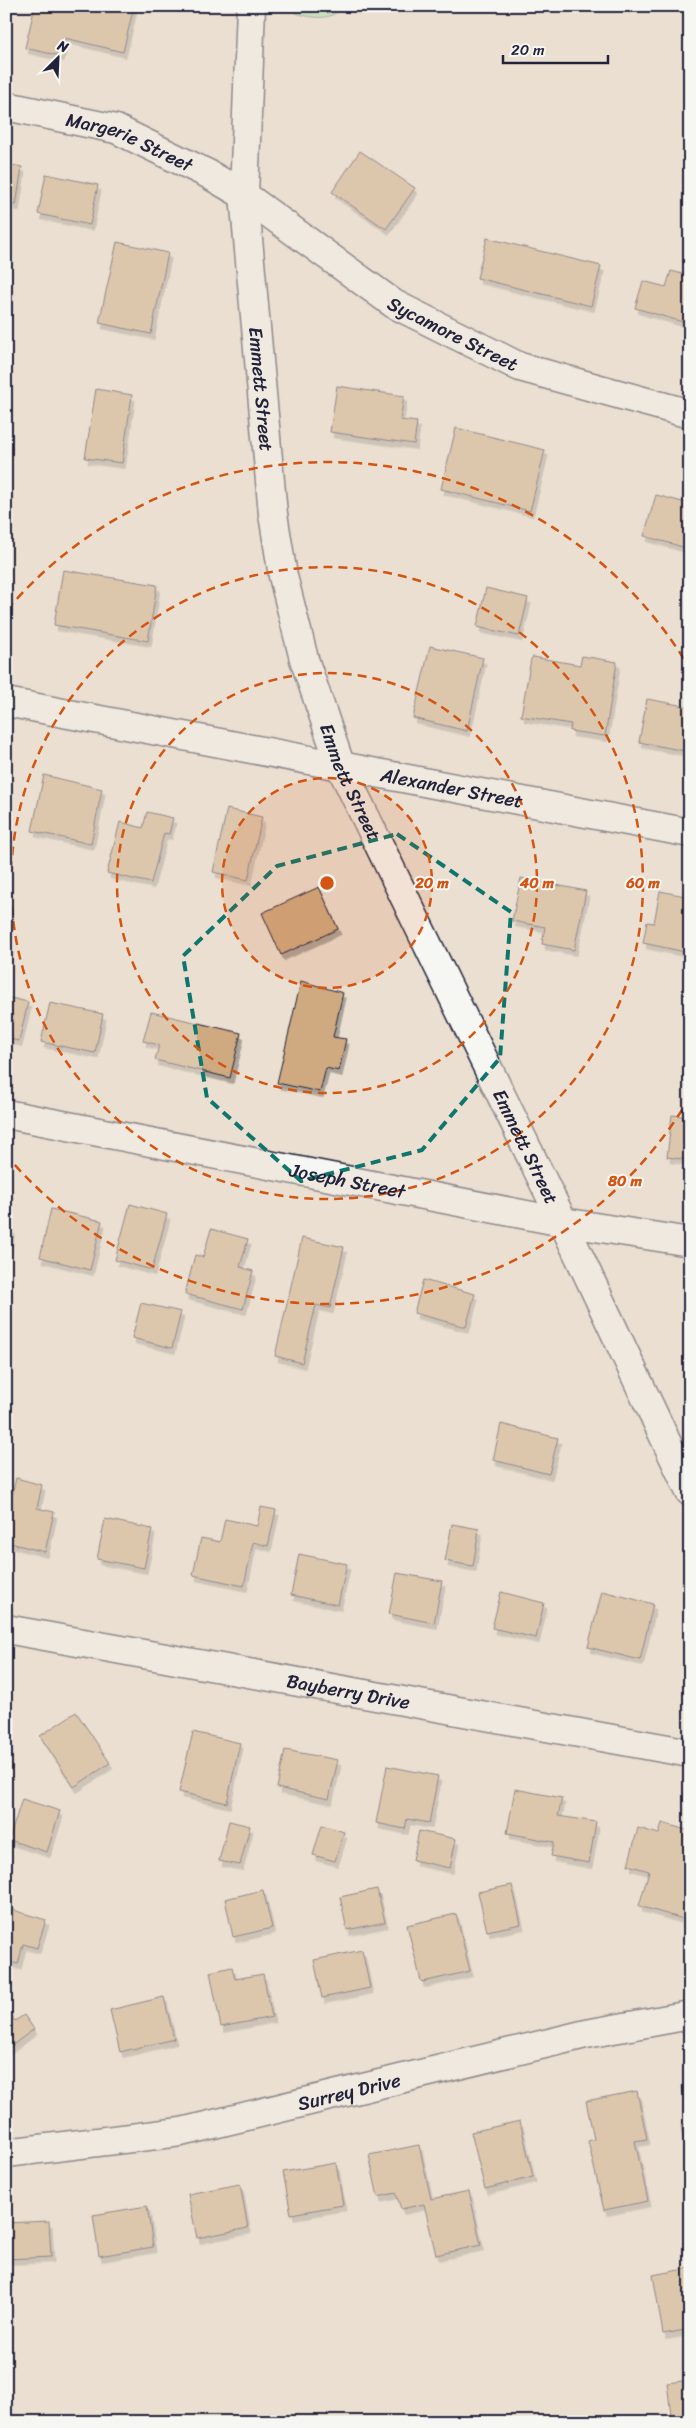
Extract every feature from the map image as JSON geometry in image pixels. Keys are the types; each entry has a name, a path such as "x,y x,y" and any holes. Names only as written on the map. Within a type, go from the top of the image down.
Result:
{"street":[{"name":"Emmett Street","path":"252,6 244,195 272,505 283,576 304,659 341,767 563,1222 690,1492"},
{"name":"Margerie Street","path":"6,106 116,129 208,174 244,195"},
{"name":"Sycamore Street","path":"244,195 394,304 520,367 690,414"},
{"name":"Alexander Street","path":"6,702 690,833"},
{"name":"Joseph Street","path":"6,1114 563,1222 690,1242"},
{"name":"Bayberry Drive","path":"6,1628 690,1753"},
{"name":"Surrey Drive","path":"6,2153 181,2132 586,2034 690,2015"}],"highlighted area":[{"path":"397,834 511,912 500,1058 422,1150 301,1181 207,1098 183,956 277,866"}],"green space":[{"path":"295,6 342,6 333,15 320,17 295,13"}],"building":[{"path":"35,6 134,6 123,52 65,38 61,56 25,48"},
{"path":"360,151 415,188 386,229 332,192"},
{"path":"6,164 22,167 16,205 6,203"},
{"path":"46,174 98,185 90,225 38,214"},
{"path":"487,238 601,266 591,306 477,278"},
{"path":"117,242 168,253 151,334 99,323"},
{"path":"671,271 690,276 690,324 635,308 643,281 666,287"},
{"path":"337,386 404,396 400,420 417,422 414,444 330,432"},
{"path":"96,389 132,395 122,463 85,458"},
{"path":"456,428 545,450 530,511 441,489"},
{"path":"656,495 690,504 690,549 644,536"},
{"path":"63,570 157,585 148,641 54,625"},
{"path":"486,588 528,598 519,636 477,627"},
{"path":"430,646 483,658 467,731 413,718"},
{"path":"582,656 617,662 605,736 570,731 571,724 521,716 531,659 533,657 580,665"},
{"path":"647,699 690,707 690,752 639,742"},
{"path":"44,775 102,789 91,844 32,831"},
{"path":"227,809 262,817 248,880 213,872"},
{"path":"147,812 173,818 169,834 164,833 151,883 107,873 120,822 143,828"},
{"path":"521,878 586,891 574,950 542,944 545,927 512,921"},
{"path":"319,887 338,929 281,955 262,913"},
{"path":"660,891 690,897 690,953 643,943 647,922 654,923"},
{"path":"301,981 343,993 333,1037 346,1039 339,1071 326,1068 320,1092 277,1083"},
{"path":"6,997 28,1002 19,1041 6,1038"},
{"path":"50,1003 103,1014 95,1053 41,1042"},
{"path":"151,1012 241,1033 230,1078 155,1060 159,1045 143,1041"},
{"path":"672,1115 690,1117 690,1160 667,1157"},
{"path":"130,1204 167,1214 152,1270 115,1260"},
{"path":"51,1209 102,1221 90,1270 40,1257"},
{"path":"6,1228 12,1229 6,1253"},
{"path":"211,1229 248,1239 240,1267 253,1271 243,1309 185,1294 195,1255 203,1257"},
{"path":"302,1238 344,1247 330,1308 316,1305 302,1363 275,1356"},
{"path":"423,1280 475,1294 466,1327 414,1313"},
{"path":"141,1303 181,1312 172,1348 132,1338"},
{"path":"501,1424 558,1438 549,1474 493,1460"},
{"path":"16,1478 42,1485 37,1508 54,1512 45,1552 6,1542 6,1520"},
{"path":"261,1507 276,1510 268,1546 253,1542 244,1586 193,1575 201,1538 220,1542 225,1519 257,1526"},
{"path":"105,1519 152,1529 144,1568 97,1559"},
{"path":"452,1524 479,1529 473,1566 445,1561"},
{"path":"299,1554 347,1564 338,1605 291,1595"},
{"path":"397,1573 442,1581 434,1623 389,1614"},
{"path":"602,1591 653,1604 640,1660 588,1647"},
{"path":"501,1592 544,1603 536,1638 492,1628"},
{"path":"76,1712 110,1763 74,1787 40,1736"},
{"path":"193,1732 240,1743 227,1803 179,1792"},
{"path":"285,1750 338,1760 329,1799 277,1788"},
{"path":"387,1766 438,1776 429,1823 407,1819 405,1829 376,1823"},
{"path":"515,1789 562,1798 558,1816 596,1822 589,1863 551,1856 554,1842 507,1833"},
{"path":"22,1799 60,1811 47,1852 9,1840"},
{"path":"229,1821 250,1826 240,1865 219,1861"},
{"path":"662,1823 690,1831 690,1909 687,1920 639,1906 649,1871 628,1865 638,1828 659,1834"},
{"path":"322,1825 344,1832 335,1861 313,1855"},
{"path":"419,1831 456,1839 450,1868 413,1860"},
{"path":"512,1885 521,1924 487,1931 478,1892"},
{"path":"377,1889 385,1922 347,1930 340,1897"},
{"path":"263,1890 272,1928 233,1937 225,1899"},
{"path":"6,1908 46,1920 37,1948 23,1944 18,1964 6,1961"},
{"path":"456,1914 470,1971 421,1981 407,1925"},
{"path":"362,1950 370,1988 322,1998 314,1960"},
{"path":"232,1967 235,1979 263,1974 272,2017 221,2027 210,1972"},
{"path":"164,1997 174,2039 120,2052 110,2010"},
{"path":"6,2008 15,2021 24,2015 34,2029 6,2050"},
{"path":"690,2085 690,2178 681,2125 688,2124 682,2086"},
{"path":"637,2091 647,2139 635,2141 648,2201 604,2210 588,2141 594,2139 586,2101"},
{"path":"520,2121 533,2177 485,2189 471,2132"},
{"path":"419,2145 431,2199 469,2191 481,2245 436,2255 424,2204 401,2209 396,2193 378,2197 369,2155"},
{"path":"336,2163 343,2205 291,2214 283,2172"},
{"path":"240,2184 248,2228 197,2238 188,2194"},
{"path":"147,2206 153,2247 99,2256 93,2215"},
{"path":"49,2221 51,2257 6,2259 6,2223"},
{"path":"690,2268 690,2329 663,2334 653,2275"},
{"path":"690,2380 690,2422 672,2422 667,2383"}]}
